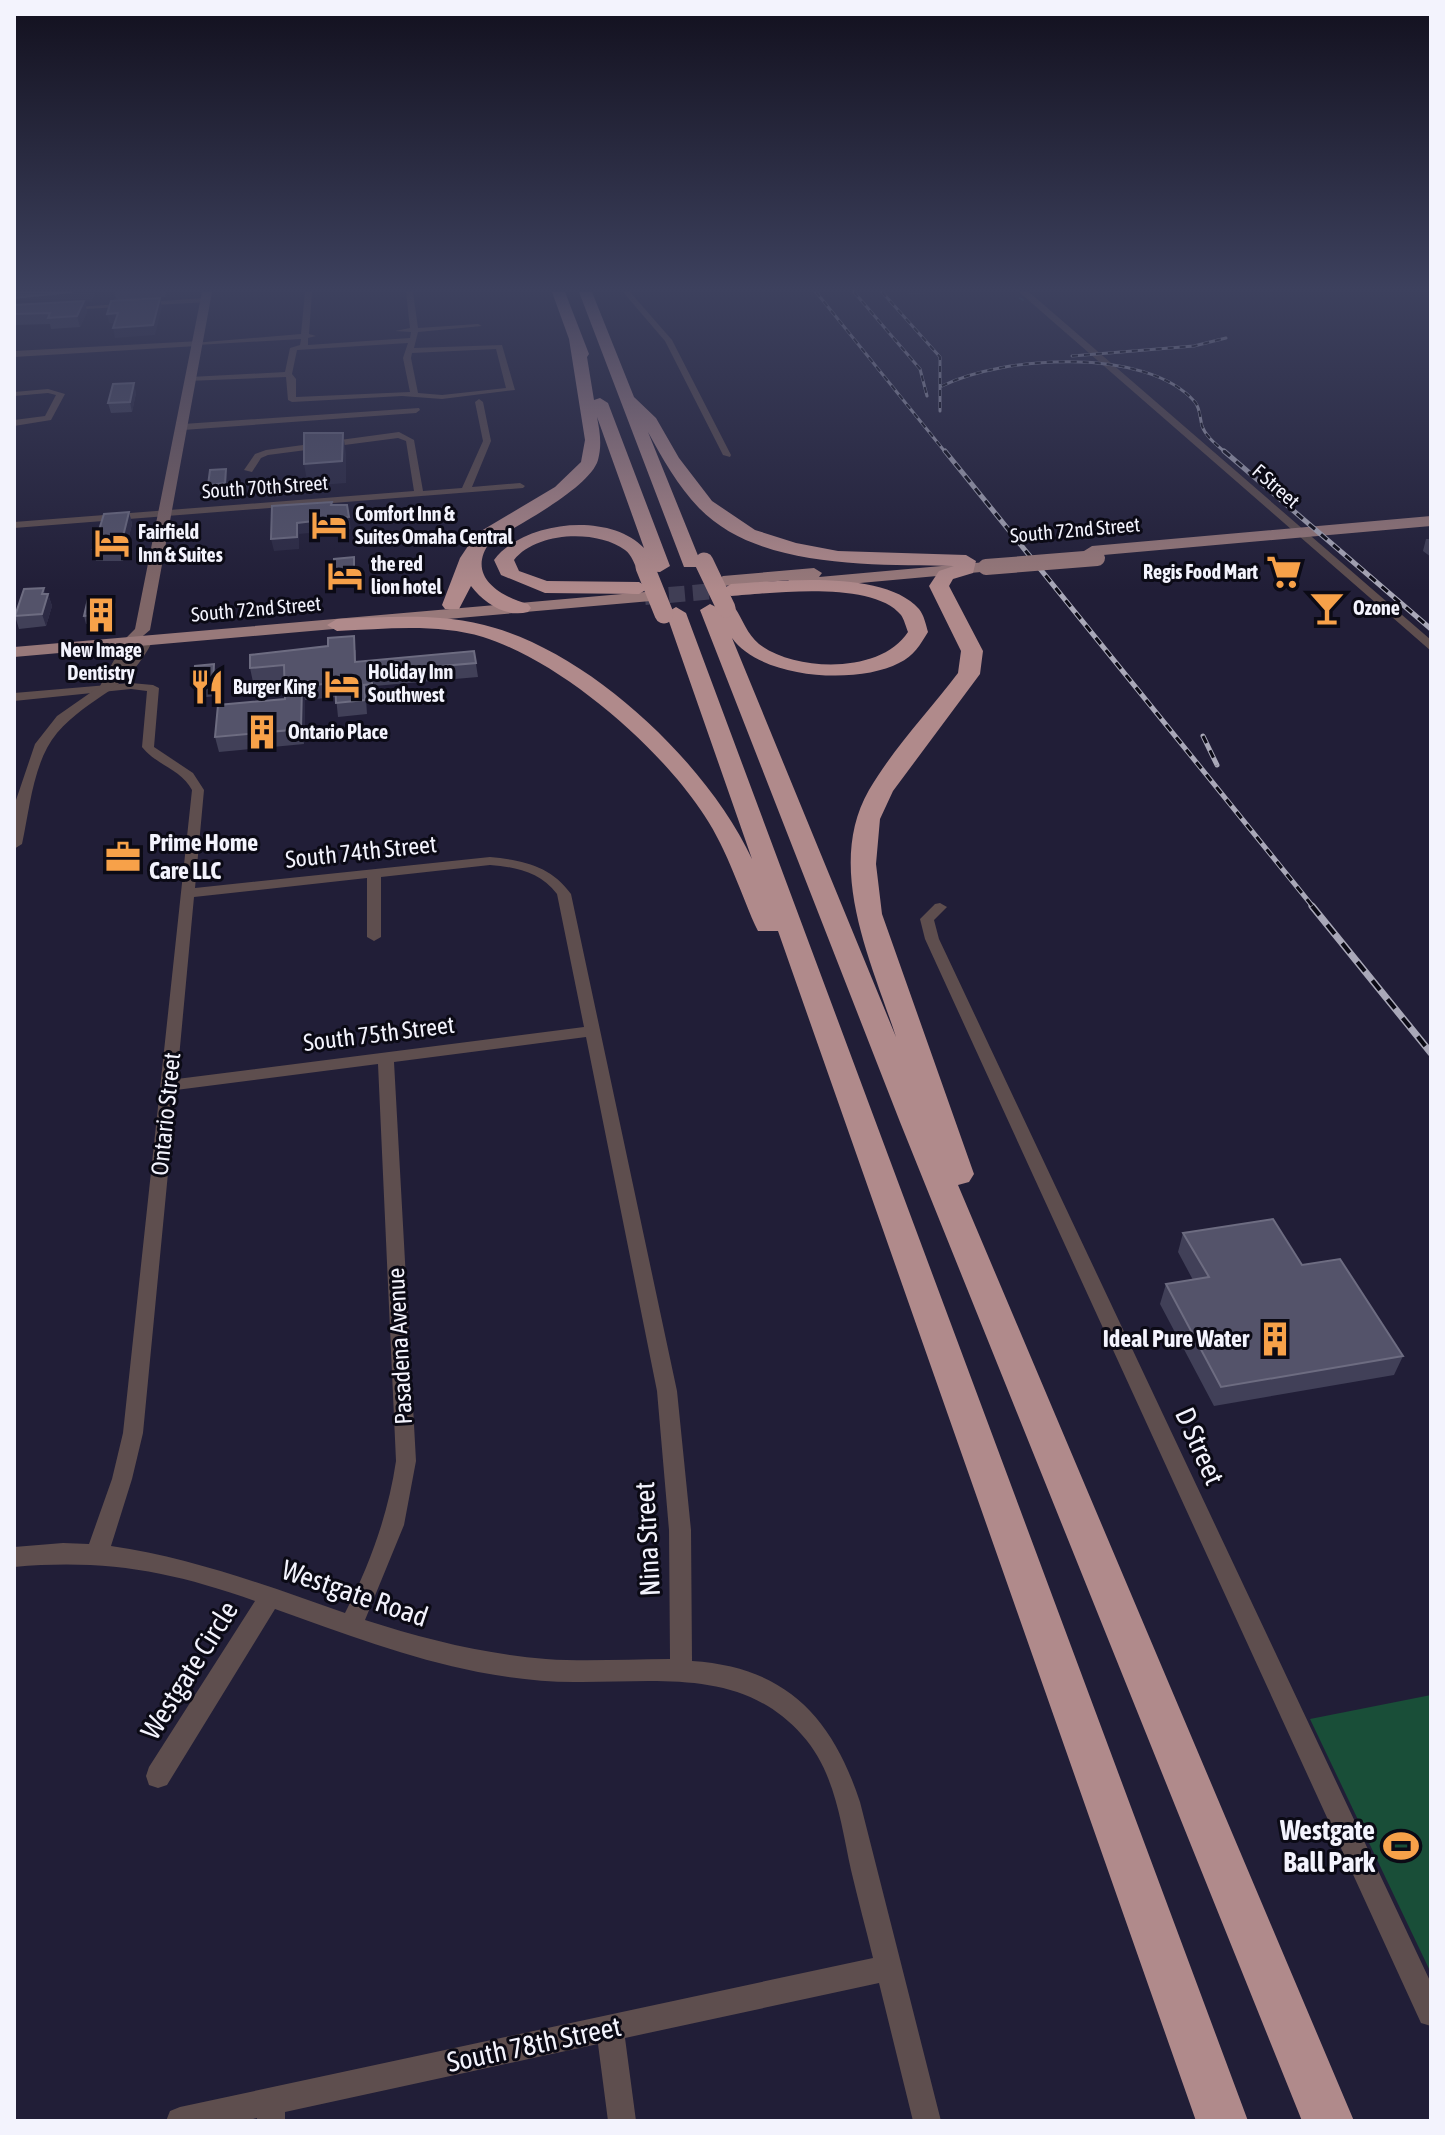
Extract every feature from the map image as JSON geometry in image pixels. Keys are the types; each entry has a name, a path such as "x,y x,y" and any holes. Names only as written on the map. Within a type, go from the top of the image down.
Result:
{"highway":[{"path":"452,605 461,589 476,545 489,533 561,491 589,463 593,440 585,392"},
{"path":"594,392 652,566 725,751 1222,2121"},
{"path":"622,392 697,563 723,596 748,645 773,659 801,666 842,669 872,665 902,653 917,636 918,625 909,611 865,590 830,586 723,596"},
{"path":"623,395 650,421 671,459 706,505 748,534 792,548 838,557 975,564"},
{"path":"642,591 539,586 511,575 504,560 513,548 527,540 580,532 626,543 652,566"},
{"path":"470,558 480,587 495,601 521,608"},
{"path":"975,564 946,575 939,586 972,651 972,666 965,682 894,770 873,805 865,834 864,881 874,929 1025,1382"},
{"path":"868,569 904,574 939,605 972,651"},
{"path":"723,596 1025,1382 1328,2121"},
{"path":"337,625 450,625 521,644 572,677 653,742 683,772 711,806 731,840 917,1284"}],"main road":[{"path":"139,637 167,513 188,392"},
{"name":"South 72nd Street","path":"1305,537 1431,521"},
{"name":"South 72nd Street","path":"723,596 868,569 975,564 1431,529"},
{"name":"South 72nd Street","path":"723,596 975,564"},
{"name":"South 72nd Street","path":"14,641 337,625 521,608 642,591"},
{"name":"South 72nd Street","path":"14,652 452,605 642,591"}],"street":[{"path":"292,392 292,400 414,394 442,397 508,392"},
{"path":"694,392 727,455"},
{"name":"F Street","path":"1138,392 1431,647"},
{"path":"14,394 61,394 48,418 14,423"},
{"path":"466,490 487,440 479,402"},
{"path":"183,427 416,410"},
{"path":"249,470 260,455 399,435 407,437 419,494"},
{"name":"South 70th Street","path":"14,525 520,486"},
{"path":"14,844 36,756 44,740 72,710 125,677 138,660 139,637"},
{"path":"14,697 104,688"},
{"name":"Ontario Street","path":"97,1554 122,1479 133,1433 198,790 191,777 153,755 148,747 153,688 104,688"},
{"name":"South 74th Street","path":"189,893 490,861 537,870"},
{"name":"Nina Street","path":"537,870 554,881 564,894 667,1391 680,1530 681,1670"},
{"path":"374,873 374,937"},
{"name":"D Street","path":"940,907 927,919 932,939 1091,1272 1255,1638 1431,2013"},
{"name":"South 75th Street","path":"169,1085 594,1031"},
{"name":"Pasadena Avenue","path":"351,1625 392,1538 406,1461 386,1058"},
{"name":"Westgate Road","path":"14,1557 97,1554 178,1566 351,1625 437,1651 505,1666 570,1671 681,1670"},
{"name":"Westgate Circle","path":"158,1776 271,1596"},
{"path":"681,1670 738,1678 768,1691 814,1730 842,1787 927,2121"},
{"name":"South 78th Street","path":"180,2121 272,2111 610,2028 889,1968"},
{"path":"610,2028 622,2121"}],"green space":[{"name":"Westgate Ball Park","path":"1431,1695 1431,1973 1310,1719"}],"building":[{"path":"111,392 132,392 130,402 108,403"},
{"path":"304,433 343,433 342,461 304,464"},
{"path":"226,469 225,483 208,485 210,470"},
{"path":"332,502 331,505 347,505 349,517 297,523 297,537 271,539 272,506"},
{"path":"129,512 120,549 93,549 104,514"},
{"path":"354,557 354,578 334,580 334,559"},
{"path":"44,588 42,594 48,594 42,614 15,616 24,589"},
{"path":"113,597 110,614 84,616 88,599"},
{"path":"354,636 355,662 474,651 476,663 372,672 372,684 364,685 365,700 336,703 335,683 302,686 301,729 215,737 218,705 285,699 284,665 250,668 250,655 328,646 328,638"},
{"path":"214,664 213,683 193,685 195,666"},
{"name":"Ideal Pure Water","path":"1273,1219 1302,1265 1340,1259 1403,1356 1221,1387 1166,1284 1209,1277 1183,1233"}],"tunnel":[{"path":"645,597 727,590"}],"railway":[{"path":"896,392 946,453"},
{"path":"926,392 927,396"},
{"path":"940,392 940,411"},
{"path":"1182,392 1195,402 1204,430 1226,453"},
{"path":"945,451 1314,908"},
{"path":"1224,451 1431,629"},
{"path":"1203,736 1217,765"},
{"path":"1312,906 1431,1053"}],"place":[{"name":"Comfort Inn & Suites Omaha Central","path":"329,525"},
{"name":"Fairfield Inn & Suites","path":"112,543"},
{"name":"Regis Food Mart","path":"1284,572"},
{"name":"the red lion hotel","path":"345,576"},
{"name":"Ozone","path":"1327,608"},
{"name":"New Image Dentistry","path":"101,615"},
{"name":"Holiday Inn Southwest","path":"342,684"},
{"name":"Burger King","path":"207,687"},
{"name":"Ontario Place","path":"262,732"},
{"name":"Prime Home Care LLC","path":"123,857"},
{"name":"Ideal Pure Water","path":"1275,1339"},
{"name":"Westgate Ball Park","path":"1401,1846"}]}
